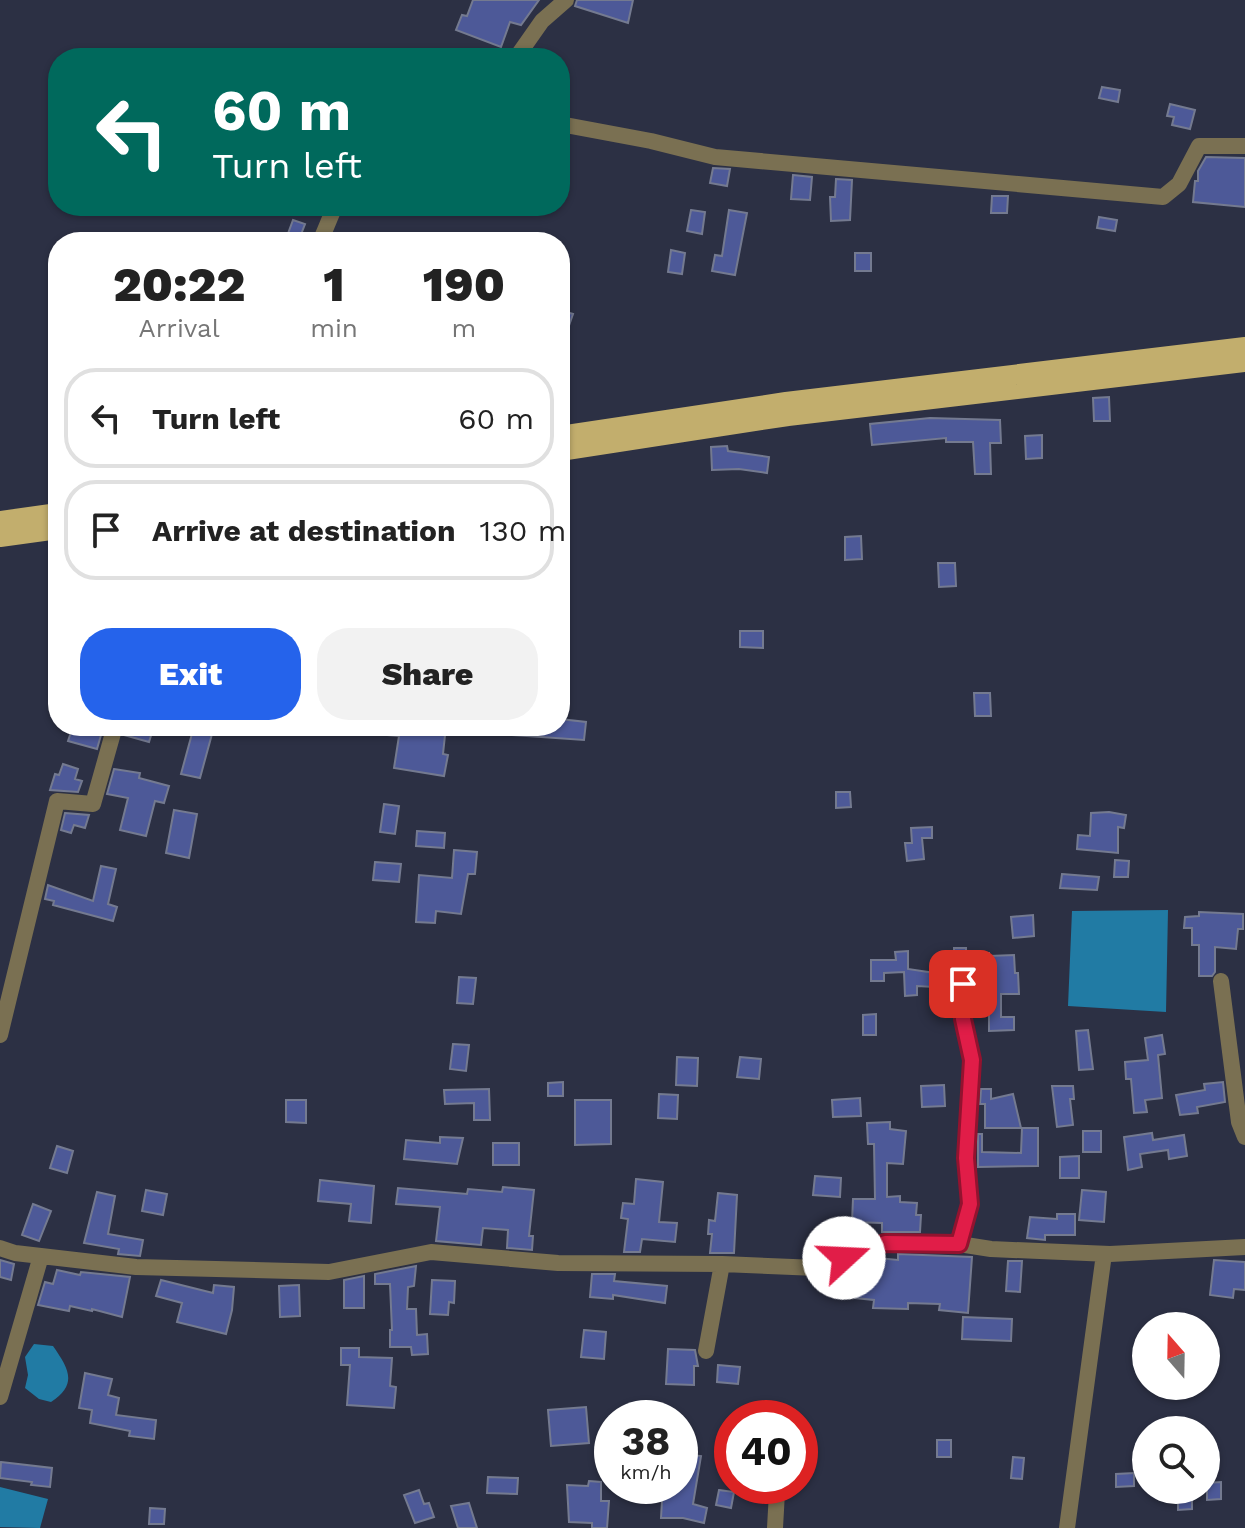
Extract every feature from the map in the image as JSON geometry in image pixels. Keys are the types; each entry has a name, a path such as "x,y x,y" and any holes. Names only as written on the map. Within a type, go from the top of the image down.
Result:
{"main road":[{"path":"570,434 786,402 1245,347"},
{"path":"570,449 788,416 1245,362"},
{"path":"0,521 48,514"},
{"path":"0,537 48,530"}],"street":[{"path":"523,48 542,21 566,0"},
{"path":"570,126 715,157 1163,197 1179,184 1199,146 1245,146"},
{"path":"0,1035 57,801 93,804 112,736"},
{"path":"1221,981 1239,1122 1245,1137"},
{"path":"959,1244 970,1204 966,1158 972,1060 963,1019 963,984"},
{"path":"0,1248 15,1253 136,1267 329,1272 431,1252 558,1263 817,1268 885,1243 959,1244 991,1249 1104,1254 1245,1247"},
{"path":"1067,1528 1104,1254"},
{"path":"0,1397 41,1256"},
{"path":"706,1351 722,1264"},
{"path":"775,1528 776,1504"}],"water":[{"path":"1168,910 1166,1012 1068,1006 1072,911"},
{"path":"34,1344 53,1346 67,1369 65,1389 51,1402 39,1399 25,1388 28,1375 25,1357"},
{"path":"0,1487 48,1499 40,1528 0,1527"}],"building":[{"path":"473,0 539,0 521,25 510,22 501,47 456,30 462,15 467,16"},
{"path":"577,0 633,0 628,23 575,6"},
{"path":"1102,87 1120,90 1118,102 1099,98"},
{"path":"1170,104 1195,110 1190,129 1172,125 1174,117 1167,116"},
{"path":"1206,157 1245,158 1245,207 1193,202 1195,181 1198,181 1198,171"},
{"path":"713,168 730,169 727,186 710,183"},
{"path":"793,175 812,177 810,200 791,199"},
{"path":"836,179 852,180 850,220 831,221 830,197 835,197"},
{"path":"992,196 1008,196 1007,213 991,213"},
{"path":"691,210 705,212 702,234 687,231"},
{"path":"729,210 747,213 735,275 712,271 715,255 722,256"},
{"path":"1099,217 1117,220 1115,231 1097,228"},
{"path":"293,220 305,224 302,232 289,232"},
{"path":"671,250 685,253 682,274 668,272"},
{"path":"855,253 871,253 871,271 855,271"},
{"path":"1109,397 1110,421 1094,421 1093,398"},
{"path":"930,418 1000,420 1001,443 990,443 991,474 975,474 973,442 946,442 946,438 872,445 870,424"},
{"path":"1042,435 1042,458 1026,459 1025,436"},
{"path":"727,446 728,451 769,457 767,473 739,469 712,470 711,447"},
{"path":"861,536 862,559 845,560 845,537"},
{"path":"938,563 955,563 956,586 939,587"},
{"path":"740,631 763,631 763,648 740,647"},
{"path":"974,693 990,693 991,716 975,716"},
{"path":"570,720 586,722 584,740 525,736 570,736"},
{"path":"70,736 101,736 97,749 68,741"},
{"path":"128,736 151,736 149,742"},
{"path":"191,736 211,736 200,778 181,774"},
{"path":"399,736 445,736 443,754 448,755 444,776 394,768"},
{"path":"63,764 78,769 75,779 82,781 78,792 50,790 55,774 59,775"},
{"path":"114,769 140,773 139,778 169,786 164,803 155,801 146,836 120,830 128,798 107,794"},
{"path":"836,792 850,792 851,807 836,808"},
{"path":"384,804 399,806 395,834 380,832"},
{"path":"174,810 197,814 189,858 166,853"},
{"path":"65,813 89,815 85,828 74,825 71,833 61,830"},
{"path":"1091,813 1126,815 1124,828 1118,827 1118,853 1077,849 1078,835 1090,836"},
{"path":"932,827 932,838 922,838 924,859 907,861 905,843 912,843 911,828"},
{"path":"417,831 445,833 444,848 416,846"},
{"path":"454,850 477,852 475,874 468,874 461,914 436,911 435,923 416,922 419,875 452,878"},
{"path":"1115,860 1129,861 1128,877 1114,877"},
{"path":"375,862 401,864 399,882 373,880"},
{"path":"101,866 116,869 108,904 117,907 113,921 53,905 54,901 45,899 48,885 93,901"},
{"path":"1062,874 1099,877 1097,890 1060,888"},
{"path":"1199,912 1243,914 1243,929 1238,929 1236,949 1215,947 1215,972 1212,976 1199,976 1199,945 1192,945 1192,928 1184,928 1185,917 1199,916"},
{"path":"1033,915 1034,936 1013,938 1011,917"},
{"path":"954,948 966,948 966,953 989,953 989,956 1014,955 1019,994 1001,994 1001,1017 1014,1017 1014,1030 989,1031 989,974 954,972 952,988 917,986 917,995 905,996 904,972 884,973 884,981 871,981 871,960 896,960 895,952 908,951 908,969 935,973 935,969 940,969 940,952 954,952"},
{"path":"459,977 476,978 473,1004 457,1003"},
{"path":"876,1014 876,1035 863,1035 863,1015"},
{"path":"1088,1030 1093,1069 1079,1070 1076,1031"},
{"path":"1162,1035 1165,1054 1158,1055 1162,1098 1145,1100 1147,1112 1134,1113 1131,1079 1126,1079 1125,1062 1148,1060 1145,1038"},
{"path":"453,1044 469,1045 466,1071 450,1069"},
{"path":"677,1057 698,1058 697,1086 676,1085"},
{"path":"740,1057 761,1059 759,1079 737,1077"},
{"path":"563,1082 563,1096 548,1096 548,1083"},
{"path":"1223,1082 1225,1102 1197,1107 1198,1113 1180,1115 1176,1095 1205,1090 1204,1084"},
{"path":"944,1085 945,1106 922,1107 921,1086"},
{"path":"1052,1086 1073,1086 1074,1099 1070,1099 1073,1125 1057,1127"},
{"path":"489,1089 490,1120 474,1120 474,1103 445,1104 444,1090"},
{"path":"981,1089 991,1089 991,1099 1013,1094 1021,1128 985,1128 985,1104 980,1104"},
{"path":"659,1094 678,1095 677,1119 658,1118"},
{"path":"860,1098 861,1116 833,1117 832,1100"},
{"path":"286,1100 306,1100 306,1123 286,1122"},
{"path":"575,1100 611,1100 611,1144 575,1145"},
{"path":"890,1122 890,1129 906,1131 903,1164 887,1163 887,1197 900,1196 900,1202 917,1203 916,1215 921,1215 920,1232 882,1232 882,1223 852,1222 853,1199 875,1199 874,1144 868,1144 867,1123"},
{"path":"1022,1128 1038,1128 1038,1166 978,1167 978,1134 982,1134 982,1152 1021,1153"},
{"path":"1083,1131 1101,1131 1101,1152 1083,1152"},
{"path":"1152,1133 1153,1140 1184,1135 1187,1156 1169,1159 1168,1150 1140,1154 1142,1167 1128,1170 1124,1137"},
{"path":"440,1137 463,1138 457,1164 404,1159 406,1140 440,1143"},
{"path":"493,1143 519,1143 519,1165 493,1165"},
{"path":"57,1146 73,1151 67,1173 50,1168"},
{"path":"1079,1156 1079,1178 1060,1178 1060,1157"},
{"path":"815,1176 841,1178 840,1197 813,1195"},
{"path":"636,1179 663,1182 659,1222 677,1223 675,1242 642,1239 640,1252 624,1252 628,1219 621,1218 623,1203 634,1204"},
{"path":"320,1180 374,1186 371,1223 349,1221 351,1204 318,1201"},
{"path":"503,1187 534,1190 529,1236 533,1236 532,1250 507,1248 508,1230 483,1228 481,1245 436,1241 440,1207 396,1204 398,1188 467,1194 468,1189 502,1192"},
{"path":"146,1190 167,1194 163,1215 142,1211"},
{"path":"1082,1190 1106,1192 1104,1222 1079,1220"},
{"path":"97,1192 115,1196 108,1234 143,1240 140,1256 118,1254 119,1249 84,1243"},
{"path":"718,1193 737,1195 734,1253 710,1253 712,1234 708,1234 709,1220 715,1221"},
{"path":"33,1204 51,1211 39,1241 22,1235"},
{"path":"1057,1214 1075,1214 1075,1235 1045,1235 1045,1240 1027,1238 1030,1217 1057,1219"},
{"path":"820,1239 835,1241 834,1250 818,1255"},
{"path":"898,1254 972,1257 968,1313 939,1310 940,1304 908,1303 908,1309 873,1308 874,1300 855,1298 857,1281 829,1279 830,1275 877,1258 898,1260"},
{"path":"0,1260 14,1264 11,1280 0,1277"},
{"path":"1214,1260 1245,1262 1245,1290 1234,1289 1233,1298 1210,1295"},
{"path":"1008,1261 1022,1261 1020,1292 1006,1291"},
{"path":"416,1266 414,1286 408,1287 407,1309 416,1309 417,1335 427,1334 428,1354 412,1355 411,1347 390,1347 390,1284 375,1284 375,1274"},
{"path":"57,1270 80,1275 81,1272 130,1277 122,1317 92,1309 70,1306 69,1311 38,1305 45,1282 53,1284"},
{"path":"592,1274 615,1274 614,1281 667,1286 665,1303 613,1295 613,1299 590,1297"},
{"path":"364,1276 364,1308 344,1308 344,1280"},
{"path":"161,1280 213,1293 214,1285 234,1287 226,1334 177,1322 182,1303 156,1296"},
{"path":"432,1280 455,1281 454,1303 449,1302 448,1315 430,1314"},
{"path":"299,1285 300,1316 280,1317 279,1286"},
{"path":"963,1317 1012,1319 1011,1341 962,1339"},
{"path":"584,1330 606,1332 604,1359 581,1357"},
{"path":"341,1348 359,1348 359,1357 392,1358 390,1386 396,1387 394,1408 347,1405 350,1365 341,1365"},
{"path":"668,1349 695,1350 698,1366 694,1366 694,1385 666,1384"},
{"path":"718,1365 740,1367 738,1384 717,1382"},
{"path":"85,1373 112,1379 108,1395 119,1398 116,1415 156,1420 154,1439 129,1436 130,1431 90,1423 92,1410 79,1408"},
{"path":"586,1407 589,1443 551,1446 548,1410"},
{"path":"937,1440 951,1440 951,1457 937,1457"},
{"path":"1013,1457 1024,1458 1022,1479 1011,1478"},
{"path":"1,1462 52,1468 50,1487 0,1478"},
{"path":"1132,1473 1132,1486 1116,1487 1116,1474"},
{"path":"488,1477 518,1478 517,1494 487,1493"},
{"path":"589,1481 594,1481 594,1504 609,1504 607,1528 592,1528 592,1523 569,1522 567,1485 588,1486"},
{"path":"419,1490 424,1504 429,1503 434,1517 415,1523 404,1495"},
{"path":"469,1503 477,1528 458,1528 451,1506"},
{"path":"662,1504 693,1504 707,1508 704,1523 683,1518 661,1518"},
{"path":"1178,1504 1192,1504 1192,1509 1178,1510"},
{"path":"150,1508 165,1509 164,1524 149,1524"}],"route":[{"path":"844,1258 885,1243 959,1244 970,1204 966,1158 972,1060 963,1019 963,984"}]}
